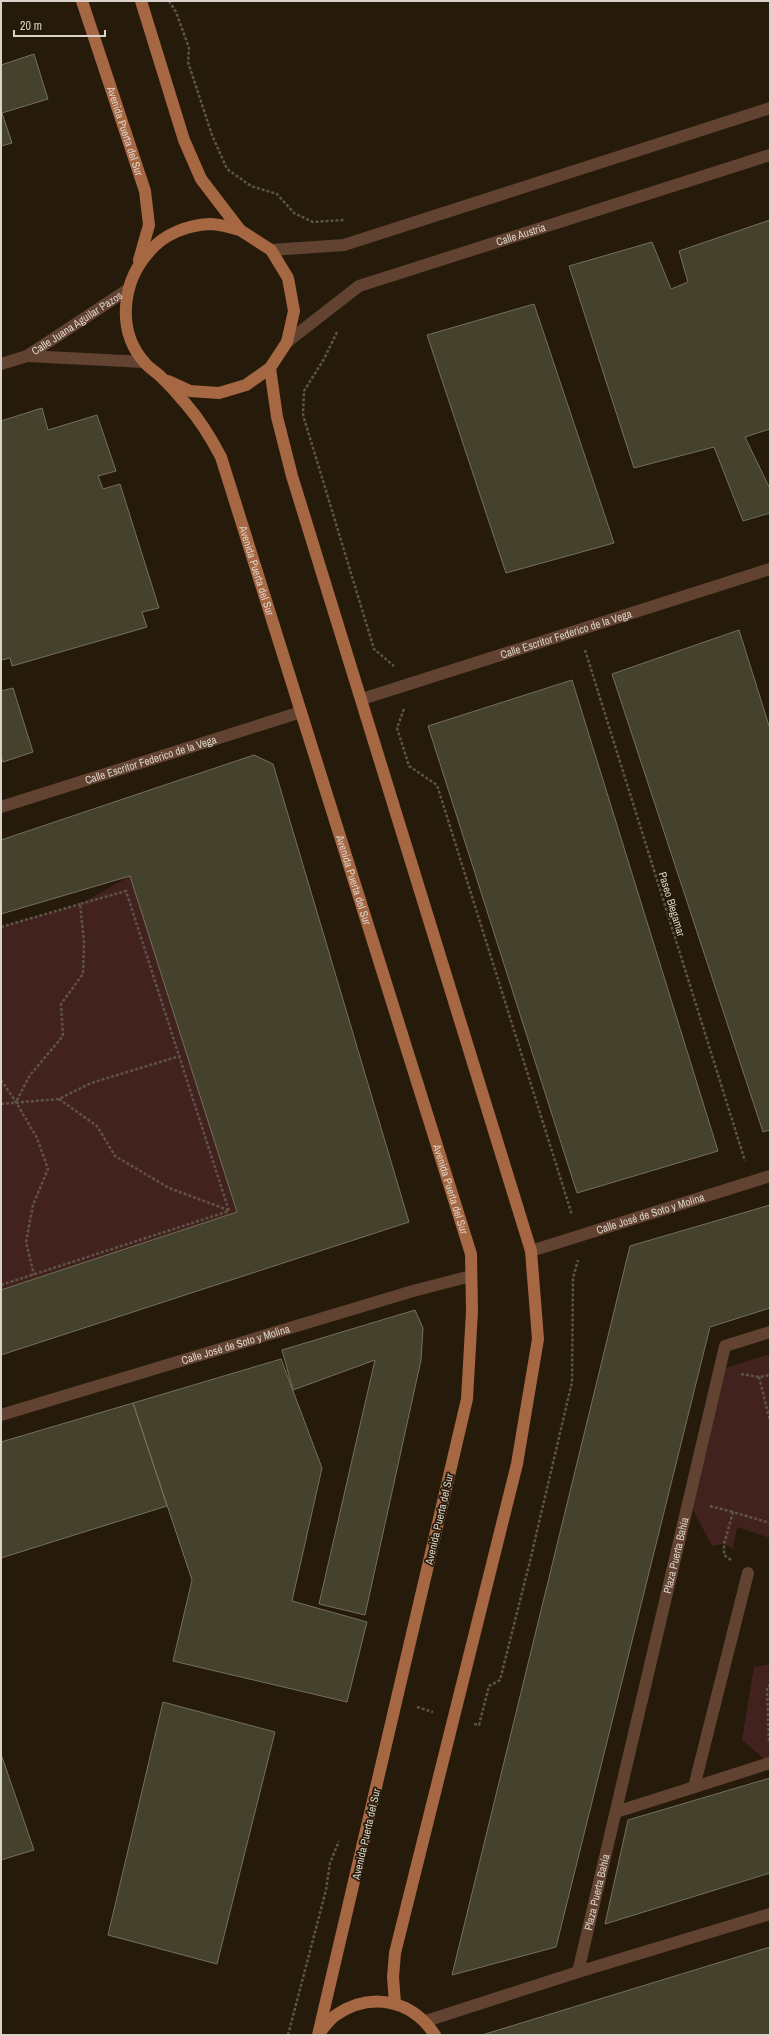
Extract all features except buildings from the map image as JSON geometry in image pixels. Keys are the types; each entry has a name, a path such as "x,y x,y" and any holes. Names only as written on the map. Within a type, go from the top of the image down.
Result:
{"main road":[{"name":"Avenida Puerta del Sur","path":"82,1 145,191 149,225 138,264 127,290 125,315 131,340 144,362 164,380 206,430 221,457 471,1254 472,1311 467,1399 319,2034"},
{"name":"Avenida Puerta del Sur","path":"141,1 184,140 201,179 240,230 271,250 288,278 294,310 287,342 270,368 246,385 219,392 190,391 164,380"},
{"name":"Avenida Puerta del Sur","path":"138,264 157,243 182,228 211,224 240,230"},
{"path":"270,368 277,417 292,476 531,1251 538,1339 517,1464 395,1953 393,1978 395,2003"},
{"name":"Avenida Puerta del Sur","path":"319,2034 334,2016 354,2005 376,2001 395,2003 426,2021 435,2035"}],"street":[{"path":"271,250 344,245 770,108"},
{"name":"Calle Austria","path":"287,342 359,286 770,155"},
{"name":"Calle Juana Aguilar Pazos","path":"1,364 27,356 127,290"},
{"name":"Calle Juana Aguilar Pazos","path":"27,356 144,362"},
{"name":"Calle Escritor Federico de la Vega","path":"362,699 770,569"},
{"name":"Calle Escritor Federico de la Vega","path":"1,807 301,712"},
{"name":"Calle José de Soto y Molina","path":"531,1251 770,1176"},
{"name":"Calle José de Soto y Molina","path":"1,1415 413,1291 471,1276"},
{"name":"Plaza Puerta Bahía","path":"578,1972 725,1346 770,1332"},
{"path":"694,1787 748,1573"},
{"path":"616,1812 770,1764"},
{"path":"426,2021 578,1972 770,1914"}],"path":[{"name":"Paseo Blegamar","path":"578,630 751,1182"},
{"path":"1,927 126,891 229,1210"},
{"path":"16,1102 30,1076 63,1036 61,1004 83,974 84,942 80,904"},
{"path":"1,1104 59,1099 91,1083 180,1056"},
{"path":"1,1080 37,1138 48,1170 33,1205 26,1242 34,1275"},
{"path":"59,1099 97,1126 115,1156 169,1188 229,1210"},
{"path":"1,1285 229,1210"},
{"path":"770,1375 759,1377 770,1421"},
{"path":"724,1544 733,1512 770,1523"},
{"path":"769,1687 770,1764"}],"shaded area":[{"path":"130,876 237,1212 1,1290 1,927 80,904"},
{"path":"770,1354 770,1538 737,1527 733,1549 724,1544 712,1546 688,1500 719,1370"},
{"path":"770,1664 770,1764 742,1740 754,1667"}]}
